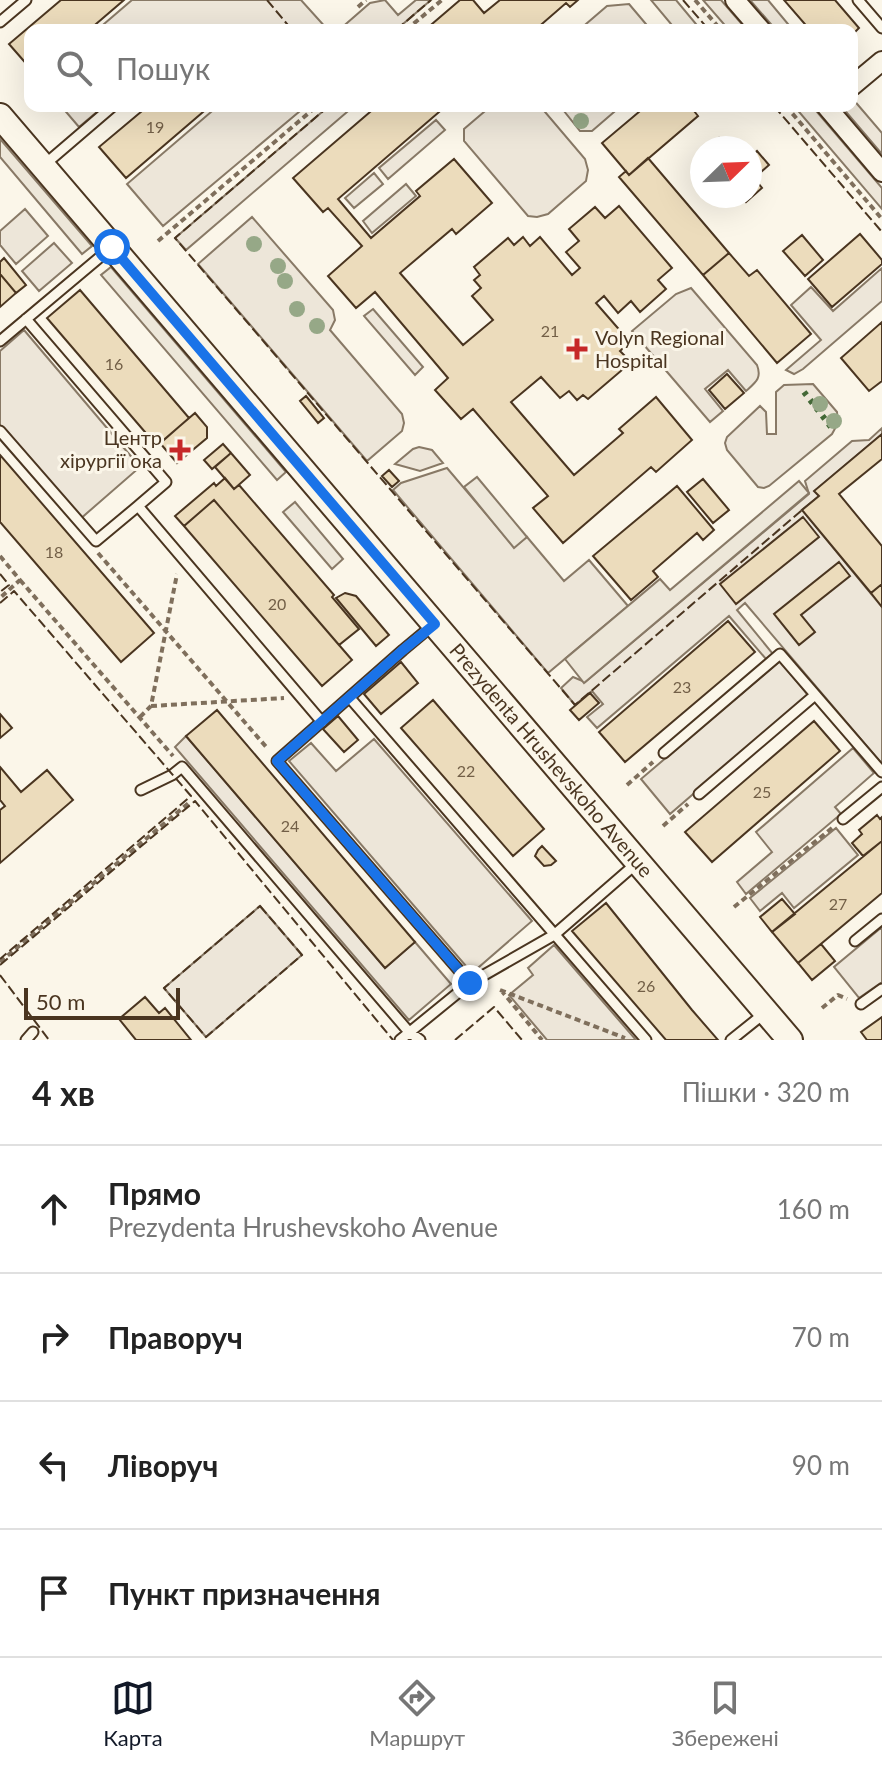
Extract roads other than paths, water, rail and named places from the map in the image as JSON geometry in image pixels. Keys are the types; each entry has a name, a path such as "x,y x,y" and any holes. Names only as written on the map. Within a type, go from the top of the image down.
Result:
{"street":[{"path":"735,0 756,24"},
{"path":"858,81 882,61"},
{"path":"832,112 882,172"},
{"name":"Prezydenta Hrushevskoho Avenue","path":"0,116 790,1040"}],"lane":[{"path":"0,22 26,0"},
{"path":"858,0 882,28"},
{"path":"43,166 106,112"},
{"path":"0,341 112,247"},
{"path":"0,431 96,541 166,482 26,319"},
{"path":"138,506 322,722"},
{"path":"435,624 277,761 470,983"},
{"path":"664,753 780,654 882,772"},
{"path":"699,794 815,695"},
{"path":"350,698 646,1040"},
{"path":"141,790 182,767 409,1032 420,1040"},
{"path":"843,819 882,787"},
{"path":"400,1040 470,983 554,935 638,862"},
{"path":"855,941 882,919"},
{"path":"861,1004 882,989"},
{"path":"731,1040 766,1012"}],"place":[{"name":"Volyn Regional Hospital","path":"577,349"},
{"name":"Центр хірургії ока","path":"180,450"}]}
